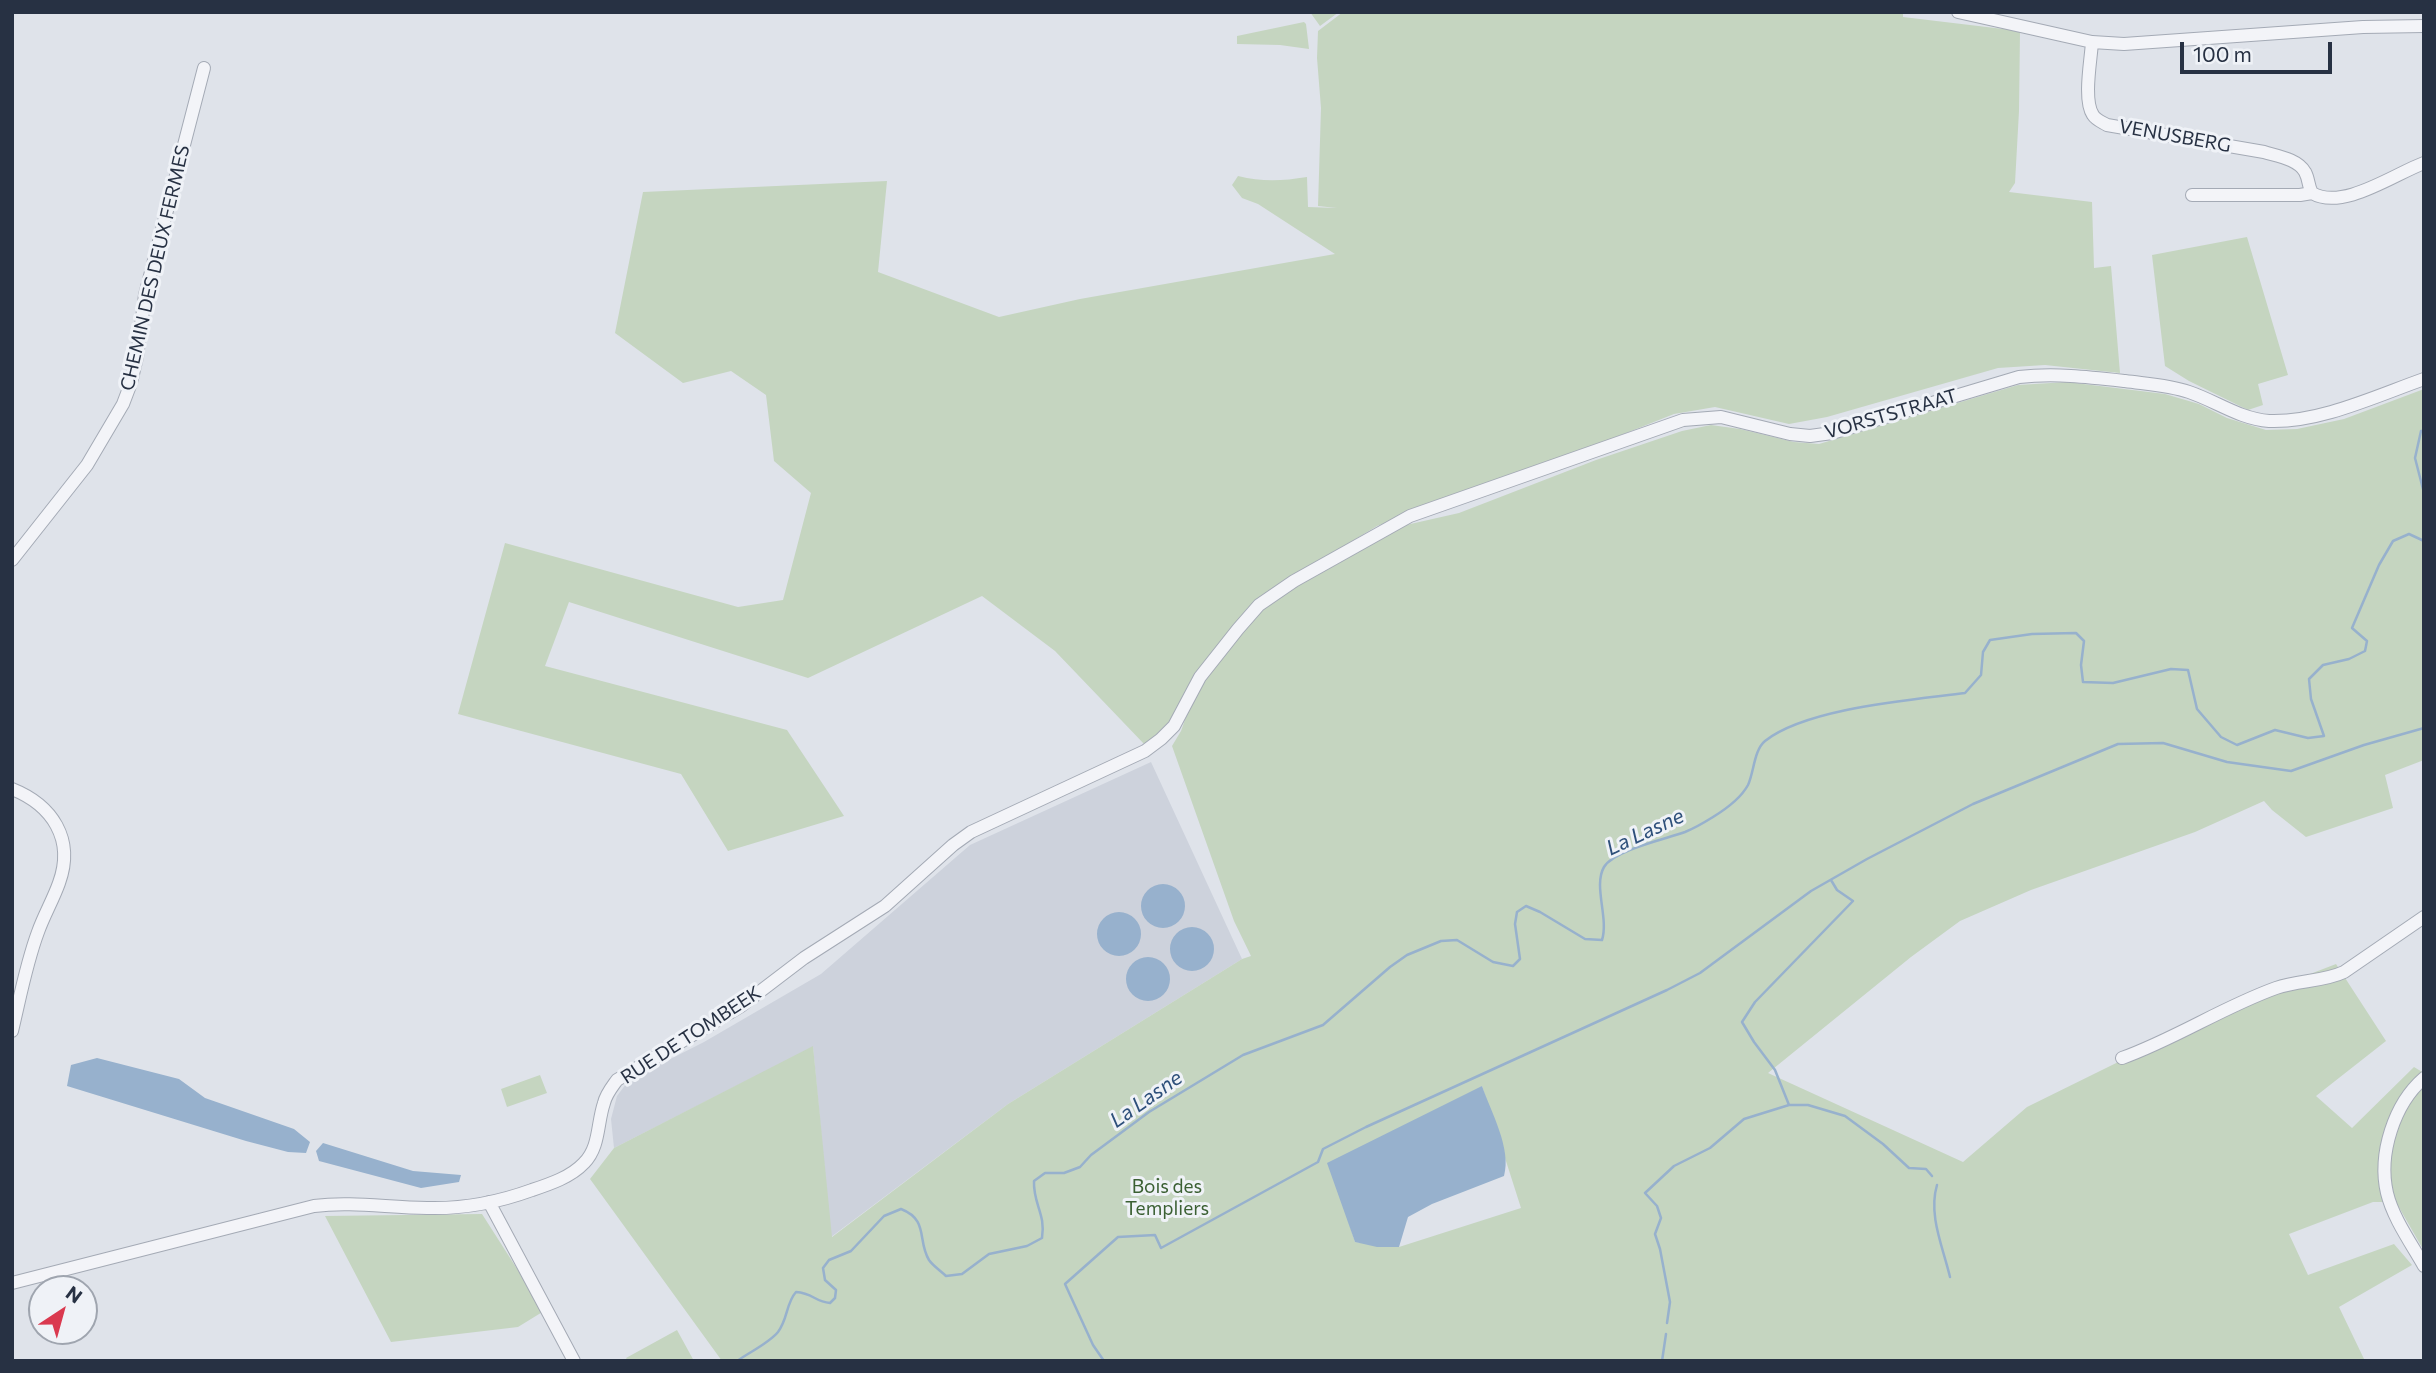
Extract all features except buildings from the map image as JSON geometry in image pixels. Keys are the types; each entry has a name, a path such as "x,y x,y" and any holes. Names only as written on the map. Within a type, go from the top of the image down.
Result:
{"street":[{"path":"1958,12 1989,16 2092,42 2124,44 2363,26 2424,26"},
{"name":"VENUSBERG","path":"2092,42 2088,94 2092,114 2098,120 2107,125 2282,157 2304,169 2312,193"},
{"name":"CHEMIN DES DEUX FERMES","path":"12,560 87,465 123,404 137,357 145,295 204,68"},
{"path":"2192,195 2312,193 2318,196 2346,196 2365,192 2424,163"},
{"name":"VORSTSTRAAT","path":"1294,581 1410,516 1683,420 1721,417 1790,434 1810,436 1832,433 2019,377 2054,374 2167,386 2190,392 2247,417 2286,421 2323,414 2424,379"},
{"name":"RUE DE TOMBEEK","path":"12,1283 314,1206 348,1204 428,1209 489,1202 521,1194 572,1174 586,1162 594,1147 603,1105 617,1080 741,1006 804,958 885,906 971,832 1145,751 1174,726 1200,677 1259,605 1294,581"},
{"path":"12,789 33,798 46,808 62,840 64,854 59,883 37,934 12,1031"},
{"path":"2122,1058 2146,1050 2276,988 2333,977 2346,971 2424,917"},
{"path":"2424,1078 2402,1105 2385,1163 2387,1193 2395,1214 2424,1266"},
{"path":"489,1202 574,1361"}],"shaded area":[{"path":"1151,762 1242,959 1008,1104 831,1237 813,1047 614,1148 611,1119 617,1096 629,1080 704,1042 821,974 970,845"}],"green space":[{"path":"1310,12 1339,12 1320,26"},
{"name":"Bois des Templiers","path":"1343,12 1903,12 1903,17 2020,31 2015,183 2009,192 2092,202 2094,268 2111,266 2120,373 2045,365 1998,368 1827,417 1789,424 1715,407 1674,414 1523,474 1377,526 1272,590 1259,612 1285,592 1406,525 1459,513 1596,460 1682,431 1711,425 1794,442 1819,444 2018,385 2067,382 2165,394 2266,430 2297,429 2344,419 2424,389 2424,760 2385,775 2393,808 2306,837 2264,801 2195,832 2031,890 1960,921 1911,957 1768,1073 1963,1162 2027,1107 2248,998 2336,964 2386,1041 2316,1096 2352,1128 2414,1067 2424,1073 2424,1251 2396,1202 2373,1202 2289,1234 2308,1275 2394,1244 2412,1265 2339,1307 2365,1361 722,1361 590,1179 614,1148 813,1046 832,1237 1008,1104 1242,959 1251,956 1234,921 1172,746 1181,731 1191,703 1145,745 1055,651 982,596 808,678 569,602 545,666 787,730 844,816 728,851 681,774 458,714 505,543 738,607 783,600 811,493 774,461 766,395 731,371 683,383 615,333 643,192 887,181 878,272 999,317 1080,299 1335,254 1258,204 1242,198 1232,185 1238,176 1272,180 1307,177 1308,207 1337,208 1318,206 1321,108 1318,31","holes":["1482,1086 1521,1208 1399,1247 1355,1242 1348,1220"]},
{"path":"1304,22 1309,49 1237,44 1237,36"},
{"path":"2247,237 2288,375 2258,384 2263,405 2248,410 2165,366 2152,255"},
{"path":"540,1075 547,1093 507,1107 501,1089"},
{"path":"482,1214 544,1311 518,1327 391,1342 325,1216"},
{"path":"677,1330 694,1361 628,1361 626,1358"}],"water":[{"path":"1163,884 1178,891 1185,906 1178,921 1163,928 1148,921 1141,906 1148,891"},
{"path":"1119,912 1134,919 1141,934 1134,949 1119,956 1104,949 1097,934 1104,919"},
{"path":"1192,927 1207,934 1214,949 1207,964 1192,971 1177,964 1170,949 1177,934"},
{"path":"1148,957 1163,964 1170,979 1163,994 1148,1001 1133,994 1126,979 1133,964"},
{"path":"97,1058 179,1079 205,1098 294,1129 310,1142 306,1153 288,1152 246,1141 67,1086 71,1065"},
{"path":"1482,1086 1503,1143 1506,1165 1504,1176 1432,1204 1408,1217 1399,1247 1377,1247 1355,1242 1327,1163"},
{"path":"323,1143 413,1171 461,1175 459,1182 421,1188 319,1161 316,1151"}],"waterway":[{"name":"La Lasne","path":"2424,431 2421,431 2415,458 2424,493"},
{"name":"La Lasne","path":"737,1361 778,1332 796,1292 830,1303 835,1298 836,1290 825,1280 823,1268 829,1260 851,1251 884,1216 901,1209 916,1219 929,1260 946,1276 962,1274 989,1254 1027,1246 1042,1238 1042,1222 1034,1181 1045,1173 1064,1173 1080,1167 1091,1155 1149,1112 1243,1055 1323,1025 1407,955 1441,941 1457,940 1493,962 1513,966 1520,959 1515,924 1517,912 1526,906 1585,939 1602,940 1604,922 1600,883 1604,867 1618,855 1689,830 1728,807 1748,785 1756,755 1765,741 1783,730 1833,713 1965,693 1981,675 1983,652 1990,640 2032,634 2076,633 2084,641 2081,665 2083,682 2113,683 2171,669 2188,670 2197,709 2221,737 2237,745 2275,730 2308,738 2324,736 2311,699 2309,679 2323,665 2349,659 2365,651 2367,641 2352,628 2379,565 2393,541 2409,534 2424,541"},
{"path":"1104,1361 1093,1345 1065,1284 1118,1237 1155,1235 1161,1248 1318,1162 1323,1149 1366,1127 1700,973 1811,891 1973,804 2118,744 2163,743 2227,762 2291,771 2364,745 2424,728"},
{"path":"1667,1323 1670,1302 1655,1234 1661,1218 1657,1206 1645,1193 1674,1166 1710,1148 1744,1119 1789,1105 1775,1070 1742,1022 1755,1002 1853,901 1837,890 1831,880"},
{"path":"1789,1105 1808,1105 1845,1116 1883,1144 1909,1168 1926,1169 1932,1176"},
{"path":"1937,1185 1935,1219 1950,1277"},
{"path":"1662,1361 1666,1334"}]}
